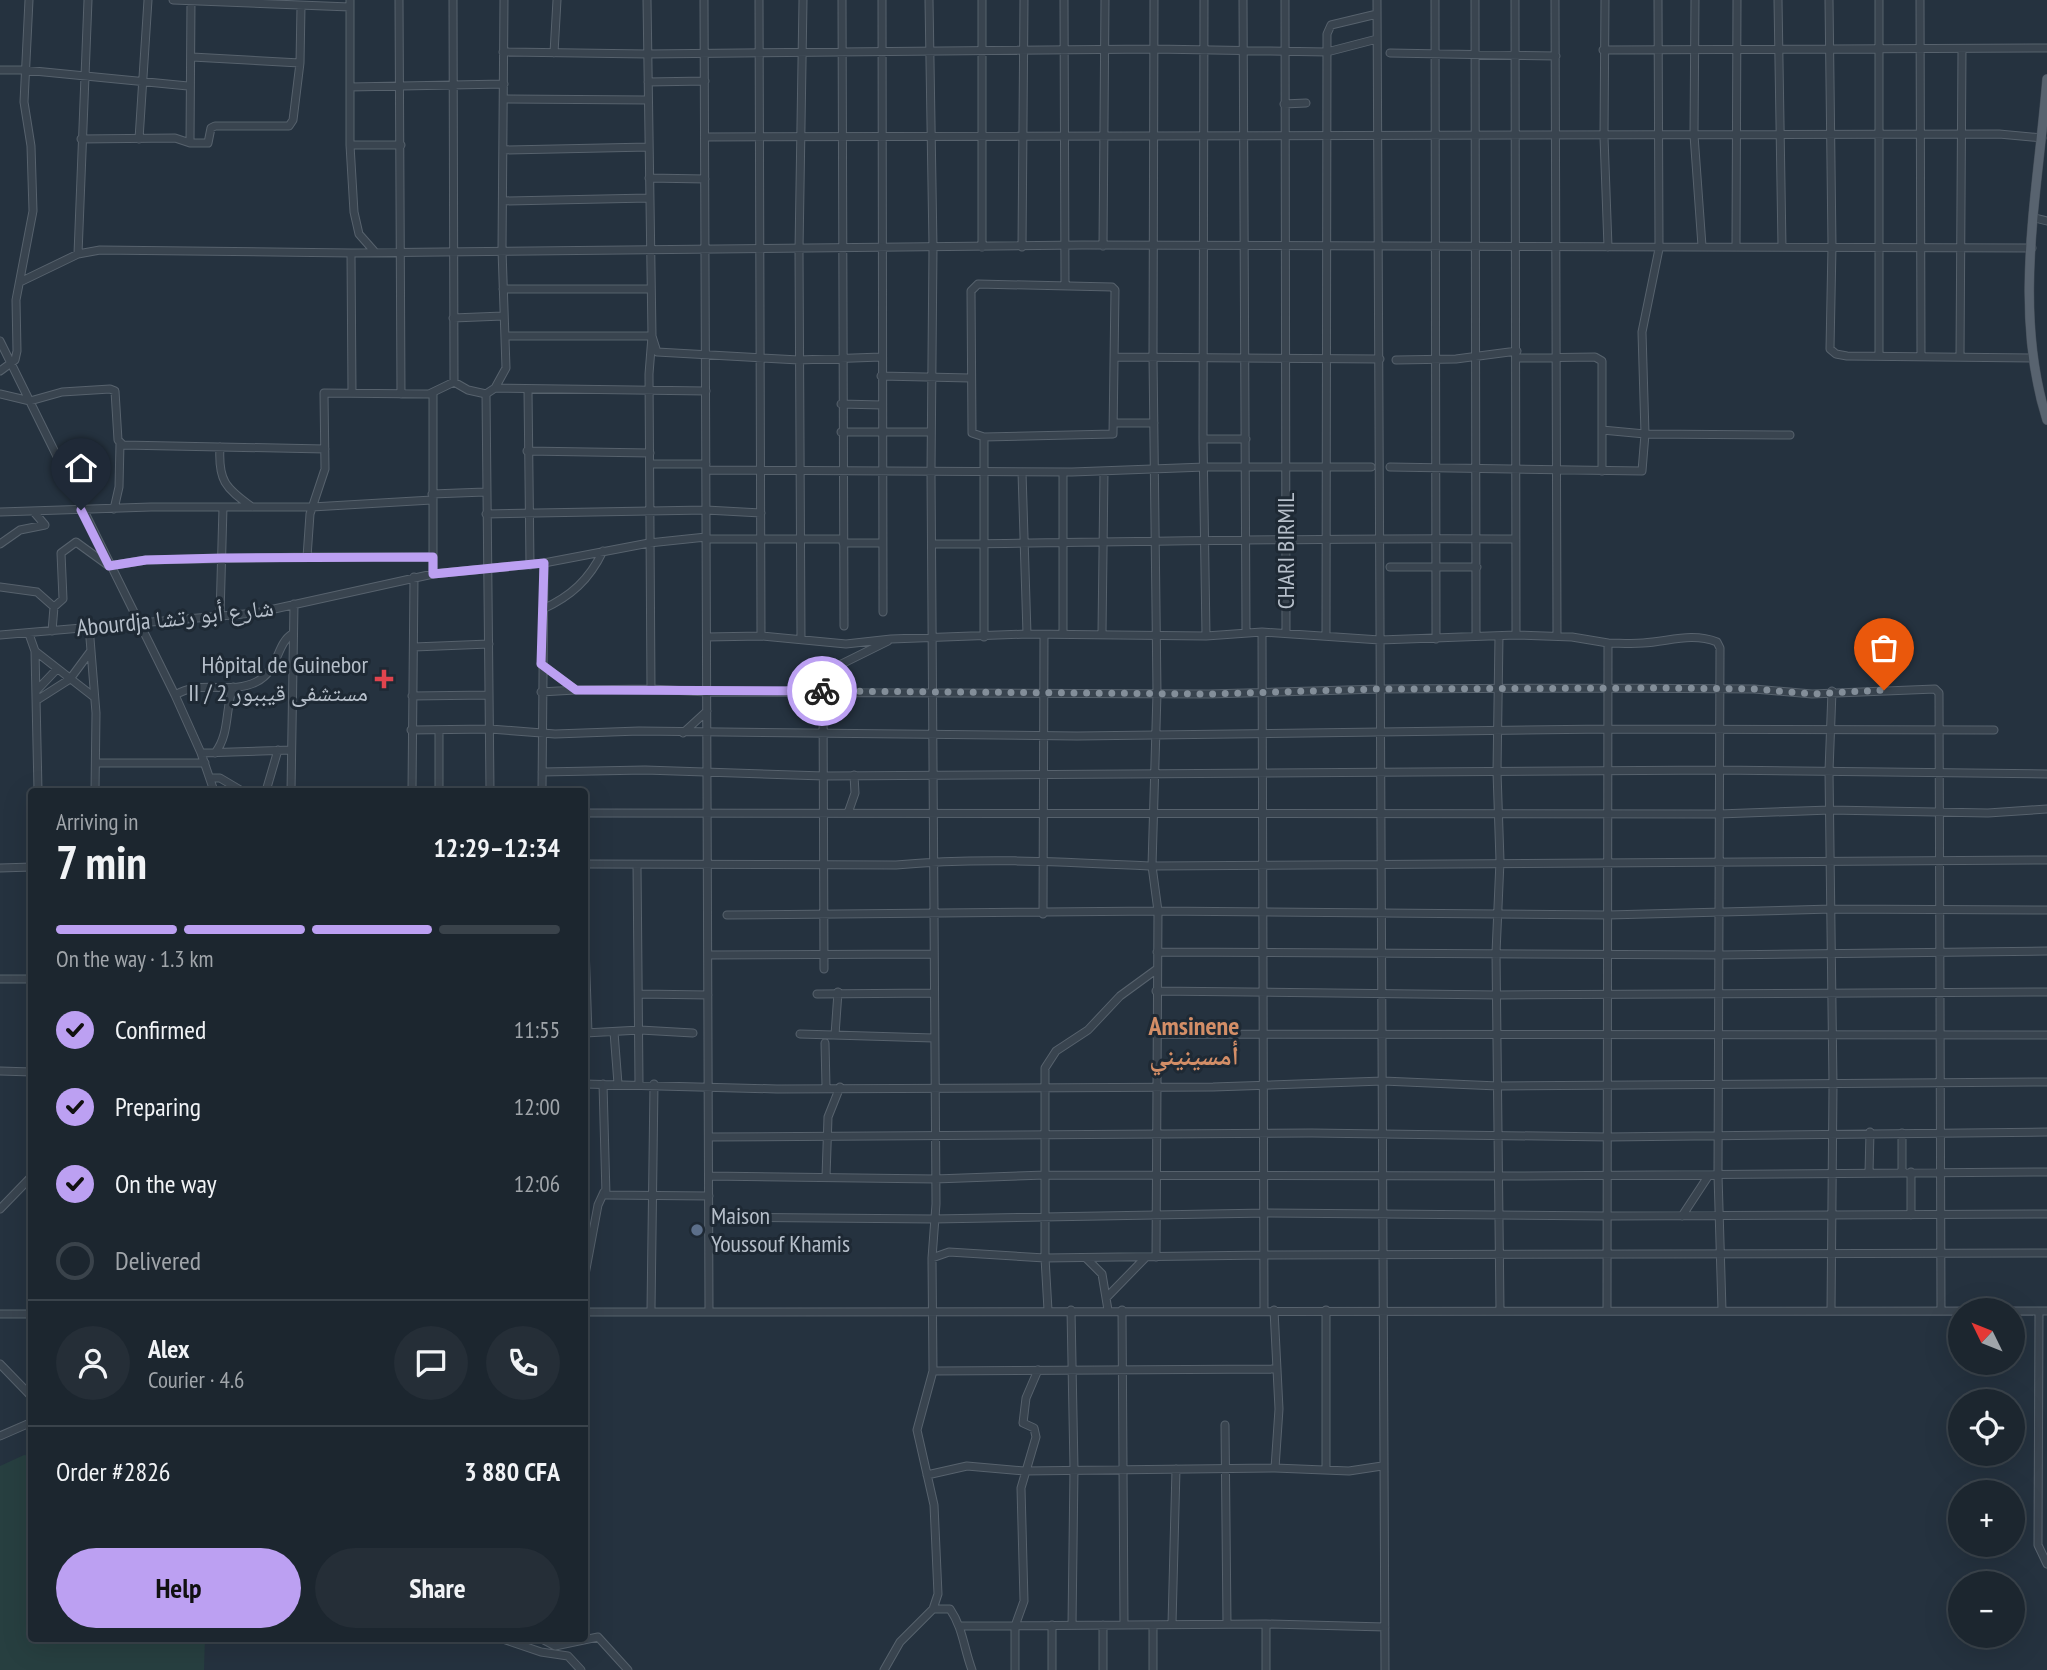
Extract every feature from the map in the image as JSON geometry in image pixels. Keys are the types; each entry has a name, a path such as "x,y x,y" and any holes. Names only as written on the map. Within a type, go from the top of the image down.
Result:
{"main road":[{"path":"2047,79 2028,318 2032,358 2047,420"}],"street":[{"path":"0,371 11,364 17,351 15,316 33,211 28,114 24,102 29,0"},
{"path":"78,254 88,0"},
{"path":"139,139 148,0"},
{"path":"173,0 301,6 350,4 349,145 356,229 363,241 376,252"},
{"path":"399,0 401,394"},
{"path":"453,0 454,382"},
{"path":"454,382 468,390 486,394 495,388 506,368 502,250 504,0"},
{"path":"554,53 557,0"},
{"path":"647,0 649,289 652,336 649,391 651,689"},
{"path":"704,0 709,1310"},
{"path":"758,0 761,136 761,636"},
{"path":"801,639 799,250 803,0"},
{"path":"842,0 841,432 844,626"},
{"path":"882,0 883,612"},
{"path":"884,1670 900,1642 933,1609 938,1594 934,1505 917,1430 933,1371 932,1258 935,1178 931,472 933,247 929,0"},
{"path":"982,0 982,247"},
{"path":"1022,247 1024,0"},
{"path":"1063,0 1065,285"},
{"path":"1103,246 1105,0"},
{"path":"1154,0 1153,357 1157,693 1152,866 1158,911 1155,1034 1158,1086 1156,1257"},
{"path":"1203,0 1206,636"},
{"path":"1243,0 1246,633"},
{"name":"CHARI BIRMIL","path":"1284,0 1286,633"},
{"path":"1377,0 1385,1670"},
{"path":"1435,0 1436,639"},
{"path":"1475,0 1476,636"},
{"path":"1515,0 1516,635"},
{"path":"1555,0 1559,469 1557,636"},
{"path":"1605,0 1604,137 1608,247"},
{"path":"1390,467 1642,471 1645,433 1642,332 1659,247 1658,0"},
{"path":"1695,0 1694,135 1702,246"},
{"path":"1736,246 1739,50 1737,0"},
{"path":"1778,0 1778,135 1782,247"},
{"path":"1829,0 1832,353 1847,356 2032,358"},
{"path":"1879,0 1879,356"},
{"path":"1920,0 1921,355"},
{"path":"190,143 188,86 192,57 191,1"},
{"path":"81,139 175,138 190,143 208,143 211,128 215,126 289,126 293,120 300,63 301,6"},
{"path":"1326,636 1327,34 1331,25 1377,15"},
{"path":"503,52 648,54 1154,49 1327,52 1377,39"},
{"path":"1604,50 2047,48"},
{"path":"1960,357 1962,49"},
{"path":"1390,53 1556,56"},
{"path":"192,57 300,63"},
{"path":"0,70 188,86"},
{"path":"648,82 705,80"},
{"path":"350,87 504,84"},
{"path":"503,99 648,100"},
{"path":"1284,104 1306,103"},
{"path":"705,137 1024,138 1326,133 1475,137 1878,134 2042,138"},
{"path":"349,145 401,145"},
{"path":"503,149 649,147"},
{"path":"649,178 705,179"},
{"path":"503,201 649,198"},
{"path":"2035,218 2047,221"},
{"path":"20,282 78,254 100,250 351,253 1064,246 2032,247"},
{"path":"351,253 352,392"},
{"path":"978,284 1112,287 1115,290 1115,357 1115,430 1109,436 984,437 976,436 970,428 973,288 978,284"},
{"path":"503,289 649,289"},
{"path":"453,318 503,316"},
{"path":"506,336 652,336"},
{"path":"652,336 657,352 706,357 799,360 881,357"},
{"path":"0,341 81,510 175,695 213,788"},
{"path":"1396,359 1517,354 1595,357 1602,361 1602,471"},
{"path":"1115,357 1380,359"},
{"path":"881,376 970,379"},
{"path":"307,557 308,520 324,478 323,396 329,391 433,393 454,382"},
{"path":"0,394 30,401 62,392 110,388 115,391 120,443 119,487 114,509"},
{"path":"495,388 706,391"},
{"path":"528,390 530,565"},
{"path":"433,393 433,574"},
{"path":"486,394 490,788"},
{"path":"841,404 882,405"},
{"path":"1115,423 1154,423"},
{"path":"1602,430 1790,435"},
{"path":"841,432 931,432"},
{"path":"984,437 984,637"},
{"path":"1203,439 1246,439"},
{"path":"120,443 325,449"},
{"path":"220,447 219,470 226,486 253,507"},
{"path":"527,451 650,453"},
{"path":"650,464 760,471 881,473 1371,467"},
{"path":"1102,633 1104,471"},
{"path":"1022,472 1027,635"},
{"path":"1063,472 1063,634"},
{"path":"0,512 312,507 485,492"},
{"path":"220,616 223,507"},
{"path":"486,514 706,510 761,513"},
{"path":"0,544 20,530 45,525 34,512"},
{"name":"Abourdja شارع أبو رتشا","path":"0,635 256,613 433,574 544,563 649,543 706,538 881,543"},
{"path":"932,544 1155,542 1246,538 1286,541 1516,539"},
{"path":"52,631 54,607 63,598 61,553 76,542 109,566 146,560 433,557"},
{"path":"543,609 574,593 589,576 603,551"},
{"path":"542,788 541,664 544,563"},
{"path":"1390,567 1476,567"},
{"path":"412,788 414,578"},
{"path":"0,587 37,592 54,607"},
{"path":"291,788 292,634 295,604"},
{"path":"89,626 94,697 95,788"},
{"path":"707,637 761,636 846,644 933,637 1102,633 1206,636 1262,632 1380,640 1516,635 1557,636 1608,643 1645,643 1686,636 1717,642 1720,648 1721,730 1718,1175 1722,1310"},
{"path":"1262,632 1266,1133 1264,1310"},
{"path":"29,634 35,651 38,788"},
{"path":"175,695 197,686 233,687 259,681 277,662 285,639 292,634"},
{"path":"1043,914 1044,635"},
{"path":"1499,636 1497,772 1500,861 1496,953 1500,1310"},
{"path":"780,692 891,639"},
{"path":"1607,1310 1608,643"},
{"path":"414,647 489,644"},
{"path":"35,651 94,697"},
{"path":"37,700 70,679 90,652"},
{"path":"541,664 576,690"},
{"path":"37,690 57,669"},
{"path":"215,753 224,738 233,687"},
{"path":"541,692 651,689 707,692 1042,691 1263,694 1380,689 1609,688 1720,689 1812,694 1832,691 1935,689 1939,693 1942,861 1941,1311"},
{"path":"823,691 823,865 826,915 824,969"},
{"path":"1831,1311 1833,1085 1829,771 1832,691"},
{"path":"412,696 489,695"},
{"path":"683,733 707,711"},
{"path":"411,730 1043,735 1608,729 1994,730"},
{"path":"439,730 439,788"},
{"path":"267,788 278,750"},
{"path":"201,753 291,750"},
{"path":"96,763 205,763"},
{"path":"542,772 824,776 1606,770 2047,774"},
{"path":"848,813 855,793 854,775"},
{"path":"210,778 220,778 237,788"},
{"path":"588,813 1154,815 1379,811 1719,814 1829,810 1941,814 2047,809"},
{"path":"588,864 823,865 1042,861 1152,866 1500,861 2047,860"},
{"path":"636,865 640,994 639,1083"},
{"path":"0,868 28,867"},
{"path":"727,915 1158,911 1608,915 1832,909 2047,910"},
{"path":"1157,952 1718,955 2047,951"},
{"path":"708,955 933,958"},
{"path":"1048,1310 1045,1258 1045,1068 1056,1052 1088,1030 1120,996 1157,969"},
{"path":"0,979 28,979"},
{"path":"1156,991 1382,991 1498,995 1830,991 2047,992"},
{"path":"835,1035 838,992"},
{"path":"817,994 933,993"},
{"path":"640,994 708,995"},
{"path":"588,1033 640,1030 693,1033"},
{"path":"614,1032 618,1084"},
{"path":"1155,1034 1832,1036 1942,1032 2047,1035"},
{"path":"800,1034 933,1038"},
{"path":"825,1043 826,1087"},
{"path":"0,1071 28,1072"},
{"path":"588,1084 933,1088 1265,1085 1383,1081 1498,1086 2047,1082"},
{"path":"588,1258 599,1199 604,1192 603,1084"},
{"path":"651,1310 654,1084"},
{"path":"826,1177 830,1136 828,1117 840,1087"},
{"path":"709,1137 1266,1133 1608,1137 1833,1132 2047,1132"},
{"path":"1869,1173 1870,1132"},
{"path":"1902,1133 1902,1172"},
{"path":"1911,1172 1911,1214"},
{"path":"709,1177 2047,1172"},
{"path":"1682,1216 1709,1175"},
{"path":"0,1209 28,1180"},
{"path":"604,1192 610,1197 652,1194 709,1196"},
{"path":"709,1217 934,1219 1266,1213 1382,1216 2047,1214"},
{"path":"932,1258 949,1252 1045,1258 2047,1253"},
{"path":"1108,1296 1146,1257"},
{"path":"1085,1258 1102,1274 1108,1296 1108,1310"},
{"path":"1071,1310 1074,1469 1072,1625"},
{"path":"1122,1310 1124,1625"},
{"path":"1274,1310 1277,1369 1275,1468"},
{"path":"1325,1310 1326,1469"},
{"path":"588,1312 2043,1311 2038,1545 2047,1564"},
{"path":"0,1314 28,1314"},
{"path":"0,1364 28,1393"},
{"path":"933,1371 1277,1369"},
{"path":"1014,1670 1015,1626 1024,1601 1021,1488 1036,1437 1034,1428 1023,1423 1026,1398 1038,1370"},
{"path":"0,1436 28,1424"},
{"path":"1226,1425 1224,1469 1227,1624"},
{"path":"927,1475 967,1466 1024,1471 1275,1468 1349,1471 1382,1466"},
{"path":"1172,1624 1176,1469"},
{"path":"933,1609 950,1609 961,1626 962,1643 972,1670"},
{"path":"961,1626 1266,1624 1385,1627"},
{"path":"1266,1624 1266,1670"},
{"path":"1052,1625 1052,1670"},
{"path":"1103,1625 1103,1670"},
{"path":"1153,1625 1153,1670"},
{"path":"588,1639 598,1637 628,1670"},
{"path":"512,1642 541,1652 568,1656 580,1670"},
{"path":"548,1642 555,1646 574,1642"}],"green space":[{"path":"28,1456 28,1642 205,1642 204,1670 0,1670 0,1466"}],"way so far":[{"path":"822,691 1209,694 1357,692 1380,689 1433,691 1665,688 1754,689 1812,694 1884,690"}],"place":[{"name":"Hôpital de Guinebor II / مستشفى قيببور 2","path":"384,679"},
{"name":"Maison Youssouf Khamis","path":"697,1230"}],"district":[{"name":"Amsinene أمسينيني","path":"1194,1041"}],"route":[{"path":"81,510 109,566 146,560 433,557 433,574 544,563 541,664 576,690 822,691"}]}
